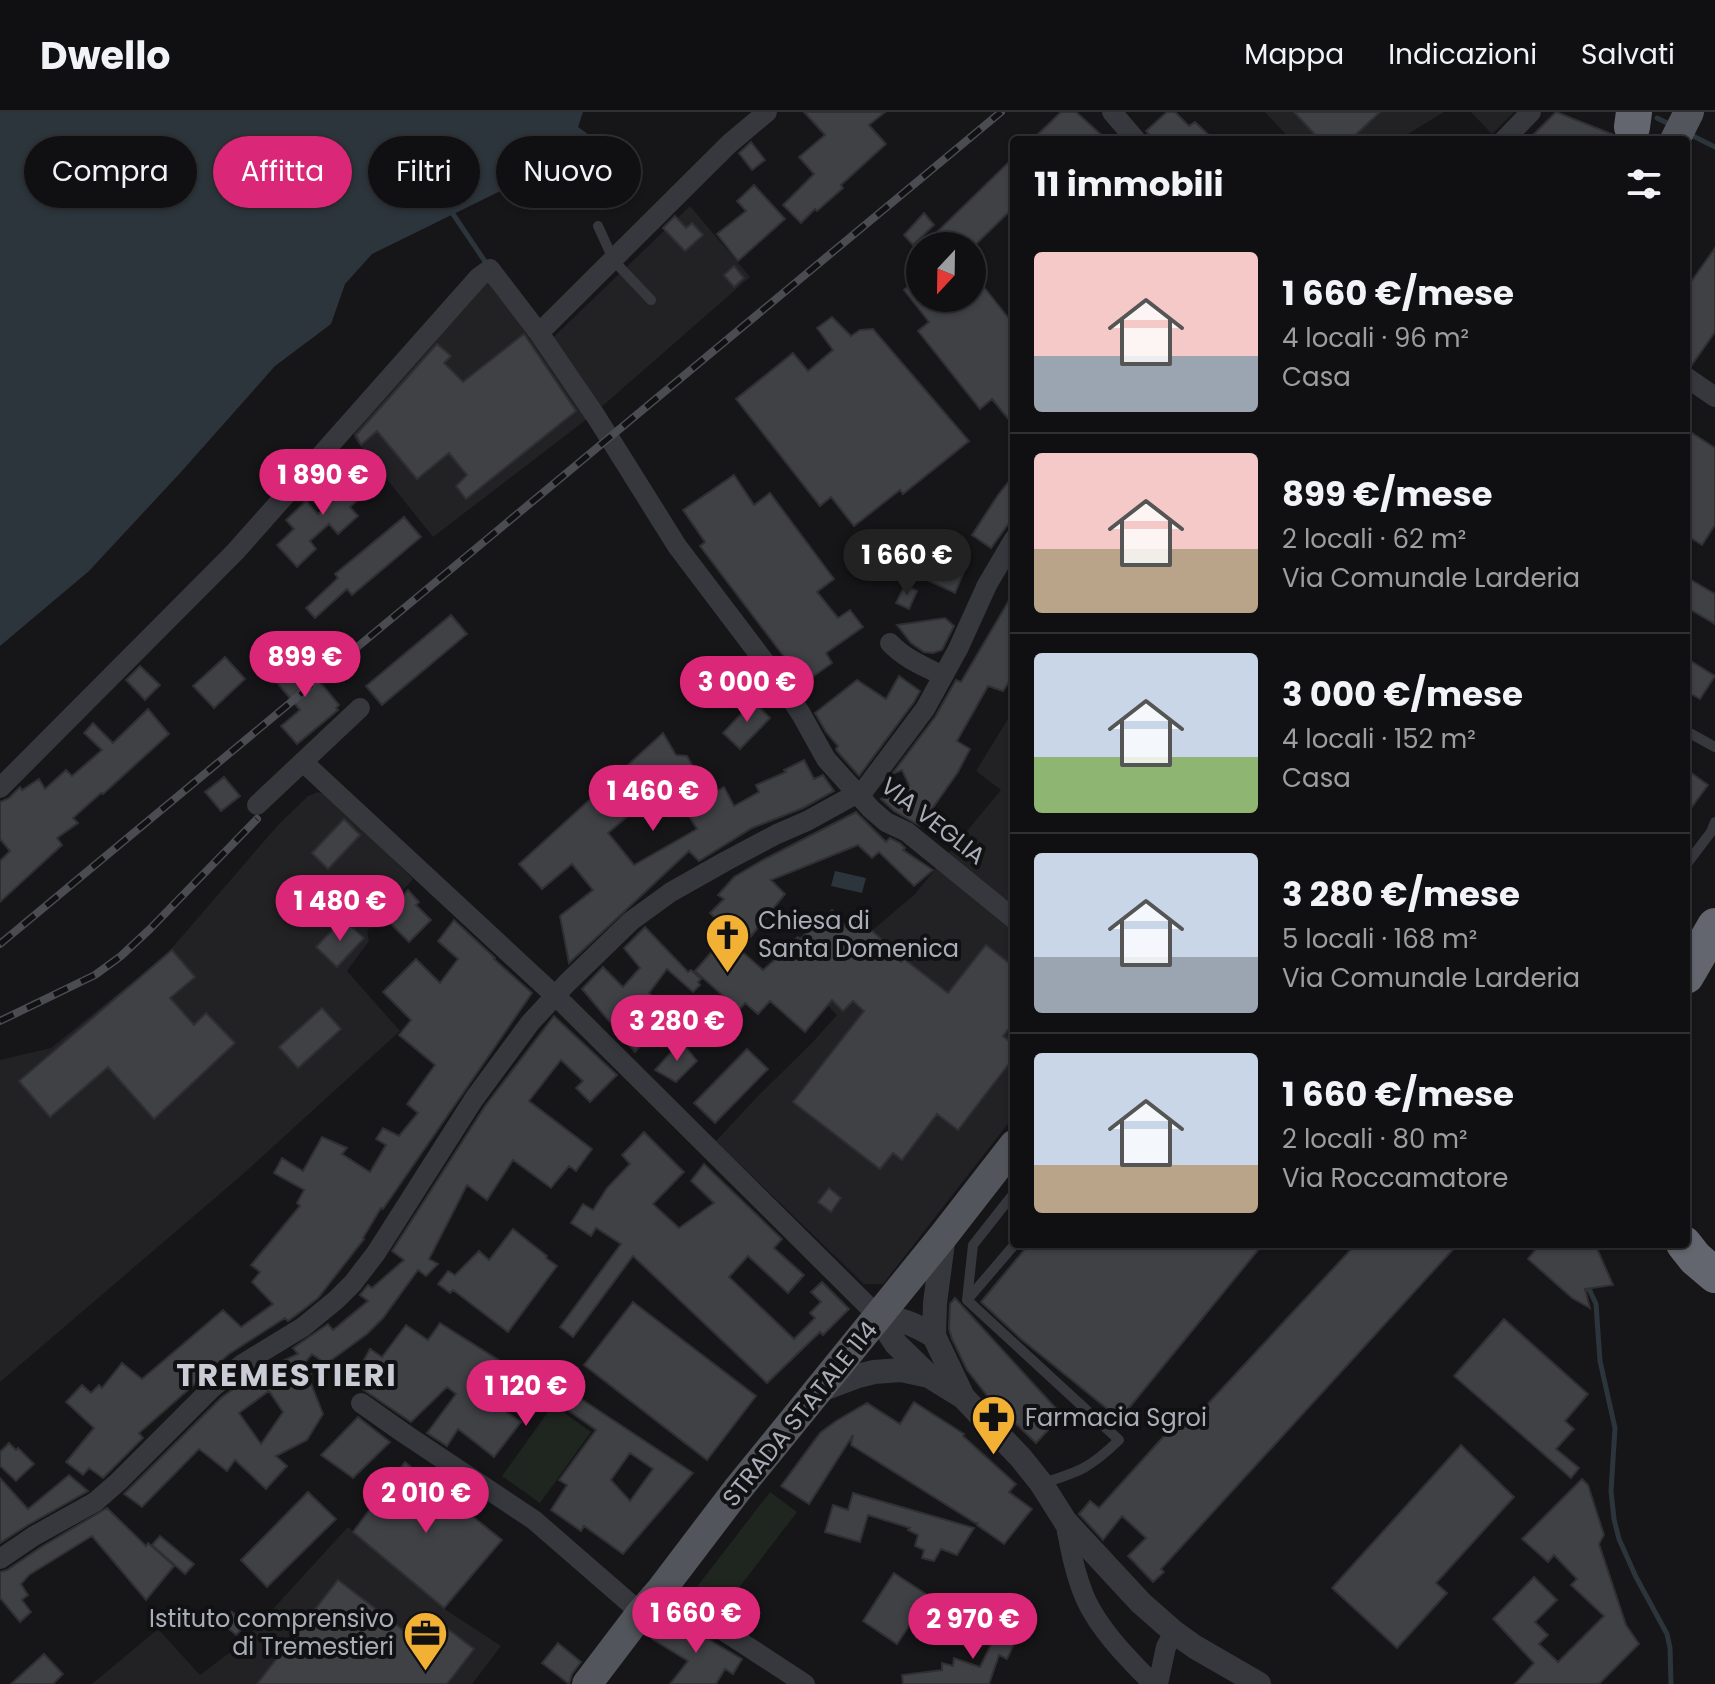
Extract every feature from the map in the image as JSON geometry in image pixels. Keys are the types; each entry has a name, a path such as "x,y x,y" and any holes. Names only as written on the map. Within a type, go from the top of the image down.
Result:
{"highway":[{"path":"1690,969 1715,926"},
{"path":"1687,1248 1715,1275"}],"main road":[{"path":"1677,136 1689,112"},
{"name":"STRADA STATALE 114","path":"587,1684 737,1490 1010,1150"}],"street":[{"path":"539,333 729,144 767,112"},
{"path":"1112,112 1133,136"},
{"path":"1508,136 1531,112"},
{"name":"VIA VEGLIA","path":"0,788 235,552 479,277 490,269 539,333 597,418 677,546 780,682 826,759 886,822 907,832 1010,916"},
{"path":"1690,380 1715,397"},
{"path":"0,1559 95,1502 213,1387 314,1319 345,1291 376,1253 499,1064 530,1023 631,921 671,892 750,847 858,795 870,784 913,727 943,676 987,585 1010,546"},
{"path":"890,643 901,654 943,676"},
{"path":"257,805 360,708"},
{"path":"303,762 555,995 878,1316 896,1344 929,1376 963,1397 1021,1458 1065,1521 1116,1578 1174,1632 1211,1658 1259,1684"},
{"path":"944,1235 934,1336 963,1397"},
{"path":"878,1316 901,1319 934,1336"},
{"path":"818,1391 874,1372 901,1370 929,1376"},
{"path":"361,1403 534,1520 641,1613"},
{"path":"1065,1521 1074,1568 1091,1609 1113,1640 1156,1684"},
{"path":"661,1590 805,1684"},
{"path":"1156,1684 1166,1647 1174,1632"}],"lane":[{"path":"598,226 614,261 651,300"},
{"path":"1690,733 1715,747"},
{"path":"1690,860 1715,822"},
{"path":"967,1300 973,1245 1010,1198"},
{"path":"967,1300 1012,1248"},
{"path":"967,1300 1119,1440 1081,1471 1041,1483"}],"shaded area":[{"path":"0,112 583,112 578,127 591,136 496,136 496,193 480,201 480,136 368,136 368,208 466,208 372,254 345,284 331,324 275,366 89,571 0,646"},
{"path":"1265,112 1444,112 1405,136 1287,136"},
{"path":"1471,112 1514,112 1492,134"},
{"path":"690,206 750,277 591,416 433,537 354,438 354,429 489,278 542,348"},
{"path":"1010,716 1010,1121 883,1284 864,1284 716,1141 837,1015 808,985 914,895 1001,790 976,771"},
{"path":"318,792 328,795 413,879 367,931 369,941 347,971 400,1031 243,1174 0,1382 0,1060 51,1048 166,955 278,825 308,796"},
{"path":"835,871 866,878 862,893 831,886"},
{"path":"553,1405 591,1432 540,1503 502,1476"},
{"path":"770,1492 797,1512 721,1611 696,1588"},
{"path":"348,1527 443,1608 501,1646 472,1684 92,1684 158,1629 200,1675 241,1644"}],"building":[{"path":"804,112 885,112 869,125 886,144 841,185 843,188 801,223 783,205 814,174 799,157 825,135"},
{"path":"1061,112 1076,112 1103,136 1036,136"},
{"path":"1167,112 1175,112 1189,126 1195,122 1210,136 1150,136 1146,131"},
{"path":"1294,112 1380,112 1354,136 1316,136"},
{"path":"1556,112 1613,136 1532,136"},
{"path":"751,142 765,160 752,170 739,153"},
{"path":"1010,161 1010,211 986,234 939,232"},
{"path":"754,185 785,219 738,261 717,234 746,211 737,201"},
{"path":"924,213 934,225 927,232 907,232"},
{"path":"675,216 686,228 692,223 703,235 685,251 663,228"},
{"path":"1715,248 1715,332 1691,366 1690,366 1690,283"},
{"path":"734,266 744,278 734,287 724,275"},
{"path":"986,290 1010,320 1010,421 992,399 980,409 918,331 929,322 921,312 986,312"},
{"path":"832,317 851,336 860,330 873,329 969,441 903,494 900,490 854,526 831,497 820,506 736,399 793,353 808,371 833,350 817,328"},
{"path":"524,334 576,411 466,499 456,486 467,475 449,453 417,479 377,431 361,445 356,435 437,344 451,356 444,363 463,382"},
{"path":"1690,432 1715,448 1715,525 1702,545 1690,538"},
{"path":"351,467 370,489 350,507 358,516 338,534 329,524 310,541 316,549 297,567 277,545 294,529 286,520 306,501 318,514 338,496 330,486"},
{"path":"734,475 754,505 770,493 834,579 817,592 838,618 850,610 863,627 826,653 832,663 804,683 700,546 705,542 683,510"},
{"path":"1010,480 1010,522 991,548 972,535"},
{"path":"404,517 421,537 352,595 347,589 315,618 306,608 338,578 335,574"},
{"path":"938,555 966,567 955,593 927,580"},
{"path":"1690,579 1715,594 1715,624 1690,609"},
{"path":"905,585 917,591 909,609 896,603"},
{"path":"1010,599 1010,680 1003,691 988,686 957,741 970,749 958,772 920,826 894,811 881,799 909,785 902,770 892,774 935,717 956,680 961,682"},
{"path":"451,615 467,634 382,705 366,686"},
{"path":"945,618 954,626 942,650 933,653 924,652 911,643 897,625"},
{"path":"300,654 339,705 338,710 297,744 281,726 300,710 273,678"},
{"path":"225,657 245,679 214,708 193,686"},
{"path":"1690,660 1715,676 1700,699 1690,693"},
{"path":"140,666 160,685 145,700 126,680"},
{"path":"899,676 920,691 859,776 837,751 838,746 815,713 857,680 886,699"},
{"path":"751,699 770,718 740,749 723,733"},
{"path":"148,709 169,734 73,818 78,823 57,838 62,845 0,902 0,861 10,851 0,839 0,802 20,787 22,790 39,779 45,789 66,770 72,776 102,750 84,733 93,723 113,743"},
{"path":"663,733 676,755 687,756 709,795 724,787 734,806 759,792 756,785 804,760 814,779 823,775 834,791 803,808 752,828 699,861 689,851 569,963 560,916 593,890 572,864 542,889 519,864","holes":["668,782 697,829 634,865 608,833"]},
{"path":"1690,772 1708,785 1690,810"},
{"path":"224,777 240,796 221,811 205,792"},
{"path":"856,812 886,842 890,838 900,843 905,848 903,850 933,870 914,886 879,852 872,858 858,845 771,880 785,894 740,950 763,970 785,951 783,949 798,937 800,939 832,910 846,927 858,919 901,962 904,959 948,993 986,945 1010,964 1010,1027 1003,1036 1010,1042 1010,1062 958,1130 937,1114 902,1160 893,1153 880,1169 793,1102 864,1011 853,1001 843,1011 832,1000 805,1032 770,1001 758,1014 745,1003 739,1010 695,971 729,932 710,913 724,899 718,895 734,877"},
{"path":"344,819 360,835 328,869 312,853"},
{"path":"408,890 419,902 416,905 431,920 409,942 383,916"},
{"path":"343,919 364,938 337,967 316,947"},
{"path":"454,920 532,993 381,1208 364,1239 318,1298 288,1321 285,1318 229,1354 139,1433 143,1438 103,1478 89,1468 83,1475 66,1462 94,1428 66,1402 82,1385 91,1393 99,1385 102,1388 122,1363 142,1379 223,1310 241,1327 273,1304 252,1282 260,1272 251,1265 300,1206 297,1203 304,1190 274,1173 282,1158 303,1171 322,1137 347,1148 342,1154 370,1172 386,1145 376,1139 383,1128 399,1136 418,1113 407,1104 435,1065 399,1035 411,1020 383,992 416,959 440,983 458,959 438,941"},
{"path":"645,927 688,972 691,970 701,979 693,992 667,969 649,993 660,1004 645,1019 656,1029 635,1052 582,989 603,967 623,987 640,968 624,948"},
{"path":"172,950 195,977 170,998 194,1025 206,1013 235,1043 154,1119 108,1067 50,1117 19,1081"},
{"path":"322,1008 341,1029 298,1068 279,1047"},
{"path":"554,1016 617,1075 590,1102 576,1088 583,1081 561,1060 529,1101 592,1149 576,1171 569,1166 551,1188 513,1160 487,1200 467,1185 429,1259 438,1264 426,1276 418,1270 383,1318 367,1334 326,1364 312,1354 302,1366 311,1374 308,1376 323,1414 307,1440 276,1456 287,1466 266,1489 235,1460 227,1471 199,1449 142,1507 124,1494 222,1397 258,1372 298,1354 293,1348 328,1324 333,1330 368,1301 360,1295 368,1285 372,1288 404,1260 392,1251 485,1106","holes":["269,1391 283,1412 261,1444 239,1413"]},
{"path":"681,1041 697,1061 676,1082 655,1070"},
{"path":"747,1049 768,1069 715,1123 694,1103"},
{"path":"644,1132 684,1172 653,1204 679,1228 714,1203 691,1181 704,1164 782,1239 774,1248 804,1275 788,1293 748,1256 729,1277 794,1339 815,1318 810,1313 821,1302 811,1292 822,1282 849,1309 767,1383 633,1256 573,1337 560,1327 621,1244 596,1228 591,1236 571,1223 583,1204 593,1210 607,1188 630,1164 622,1155"},
{"path":"829,1188 841,1198 831,1212 818,1202"},
{"path":"513,1229 557,1266 508,1332 453,1290 450,1293 438,1284 448,1271 455,1275 479,1251 489,1260"},
{"path":"1026,1248 1260,1248 1120,1419 1021,1339 981,1302"},
{"path":"1352,1248 1454,1248 1161,1569 1164,1572 1153,1582 1128,1556 1146,1538 1122,1516 1103,1540 1079,1514 1090,1501 1099,1508 1184,1414 1192,1421"},
{"path":"1537,1248 1597,1248 1613,1285 1585,1289 1590,1308 1572,1298 1528,1259"},
{"path":"955,1298 1062,1415 1036,1443 989,1398 967,1370 949,1329 950,1304"},
{"path":"633,1302 756,1396 707,1460 584,1365"},
{"path":"1504,1319 1588,1394 1565,1421 1574,1429 1556,1449 1579,1468 1571,1478 1454,1376"},
{"path":"440,1323 516,1371 522,1362 693,1473 623,1554 584,1526 581,1531 551,1510 567,1485 559,1480 596,1430 548,1396 546,1399 522,1386 505,1411 521,1422 494,1457 458,1429 447,1446 427,1433 456,1394 447,1387 411,1422 352,1382 370,1349 382,1357 406,1325 428,1340","holes":["630,1453 653,1469 630,1501 611,1480"]},
{"path":"914,1402 964,1434 1016,1484 1009,1492 1032,1509 1004,1544 977,1525 978,1522 851,1445 853,1435 809,1504 781,1486 820,1433 836,1421 867,1403 900,1424"},
{"path":"358,1417 390,1442 353,1478 321,1455"},
{"path":"9,1443 34,1464 16,1481 0,1466 0,1452"},
{"path":"1461,1445 1514,1497 1436,1583 1447,1593 1397,1648 1332,1588"},
{"path":"405,1462 502,1540 444,1608 353,1532"},
{"path":"69,1475 88,1491 0,1543 0,1478 28,1509"},
{"path":"1582,1479 1588,1485 1604,1535 1599,1544 1626,1625 1639,1644 1599,1684 1515,1684 1534,1663 1493,1619 1534,1577 1557,1600 1535,1622 1548,1635 1539,1644 1558,1662 1604,1616 1571,1585 1577,1579 1554,1555 1548,1562 1522,1539"},
{"path":"308,1492 336,1519 267,1587 241,1560"},
{"path":"853,1493 974,1528 957,1555 941,1549 934,1561 922,1558 924,1550 915,1546 918,1535 908,1530 910,1528 868,1515 860,1542 825,1532 833,1505 848,1510"},
{"path":"107,1508 146,1546 148,1543 174,1566 146,1600 92,1536 29,1575 21,1584 28,1595 22,1600 31,1612 20,1622 0,1598 0,1572"},
{"path":"160,1536 194,1564 185,1574 152,1545"},
{"path":"894,1573 929,1596 897,1644 863,1621"},
{"path":"338,1580 411,1636 428,1614 474,1649 447,1684 257,1684"},
{"path":"957,1596 972,1601 967,1618 952,1613"},
{"path":"232,1612 246,1625 236,1635 222,1623"},
{"path":"1006,1614 1024,1623 1007,1659 999,1655 989,1684 903,1684 902,1675 942,1670 942,1663 953,1666 954,1658 980,1667"},
{"path":"666,1617 703,1641 706,1638 742,1659 733,1674 725,1669 716,1684 670,1684 688,1661 652,1639"},
{"path":"558,1643 581,1662 569,1684 542,1663"},
{"path":"44,1654 63,1674 53,1684 11,1684"}],"waterway":[{"path":"1657,118 1671,125"},
{"path":"1691,135 1715,147"},
{"path":"453,214 484,260"},
{"path":"1583,1284 1596,1304 1600,1361 1615,1428 1611,1491 1614,1519 1619,1539 1636,1577 1667,1634 1671,1684"}],"railway":[{"path":"0,944 1001,112"},
{"path":"0,1021 95,975 121,956 257,819"}],"place":[{"name":"Chiesa di Santa Domenica","path":"727,974"},
{"name":"Farmacia Sgroi","path":"994,1457"},
{"name":"Istituto comprensivo di Tremestieri","path":"425,1672"}],"district":[{"name":"TREMESTIERI","path":"287,1375"}]}
